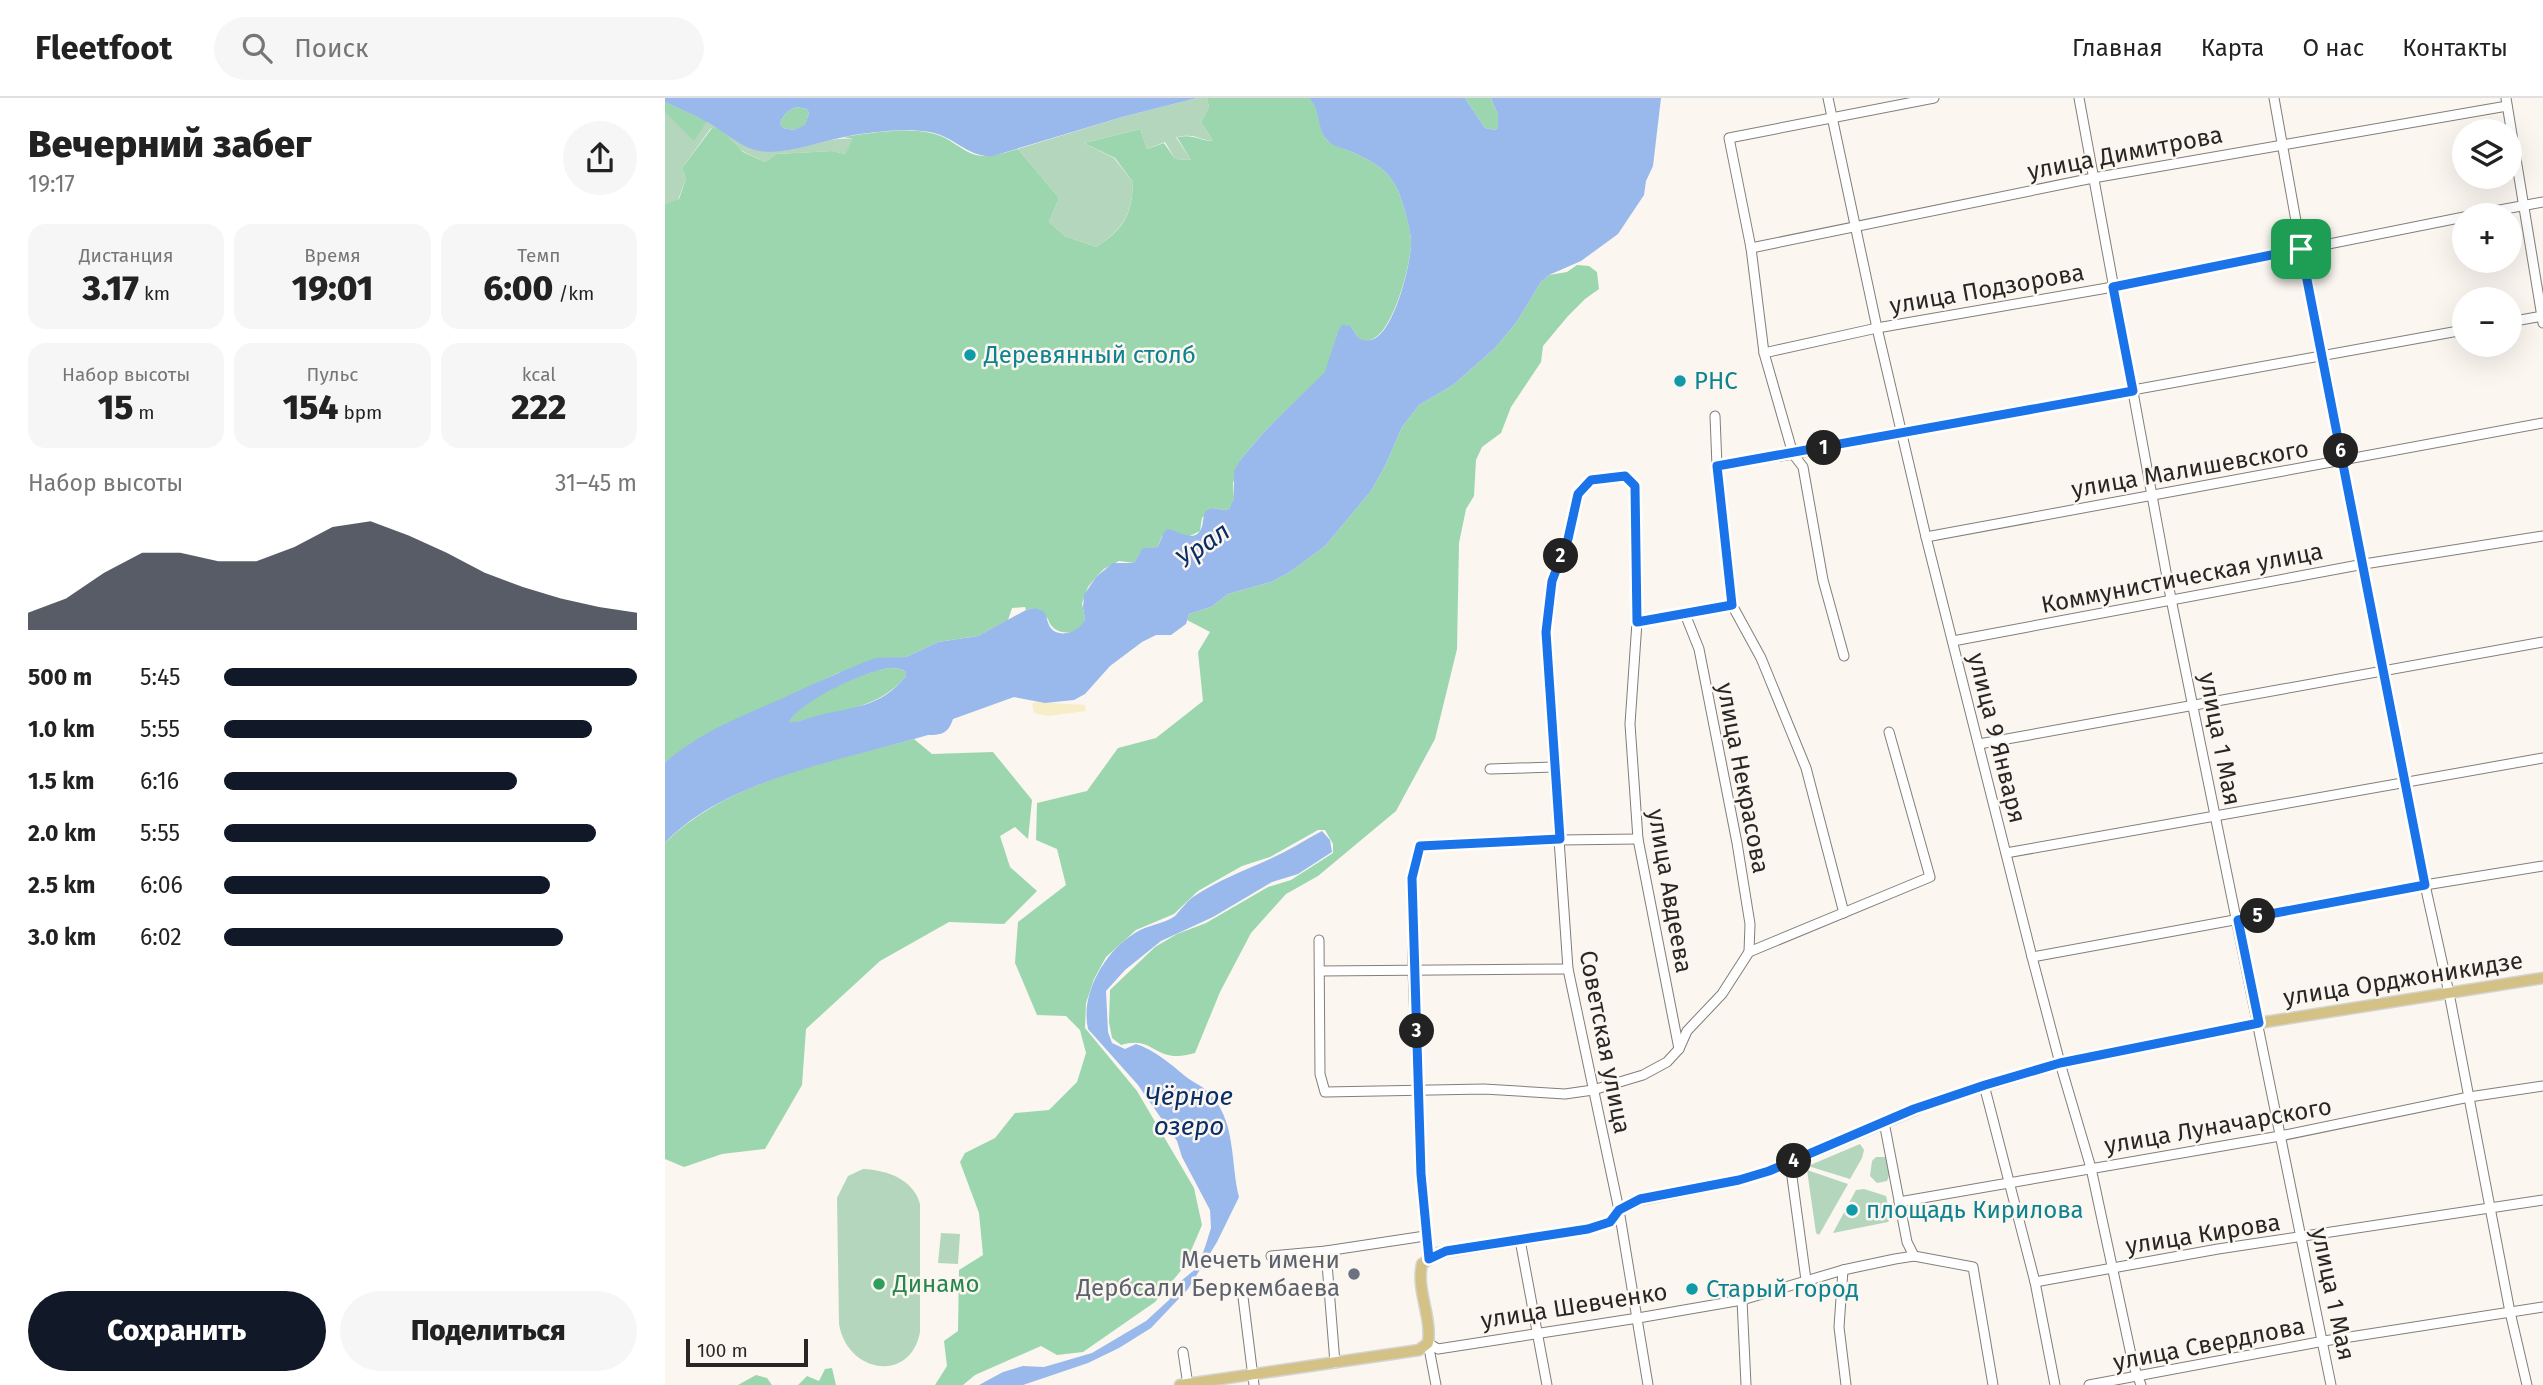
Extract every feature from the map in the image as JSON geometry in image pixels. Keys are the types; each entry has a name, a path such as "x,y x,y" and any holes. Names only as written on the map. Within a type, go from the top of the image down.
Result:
{"main road":[{"name":"улица Орджоникидзе","path":"1429,1259 1446,1251 1588,1229 1610,1222 1619,1210 1640,1199 1739,1180 1769,1171 1935,1101 2060,1063 2259,1023 2543,978"},
{"path":"1428,1343 1429,1332 1420,1274 1422,1264 1429,1259"},
{"name":"улица Шевченко","path":"1185,1385 1253,1380 1335,1363 1419,1350 1428,1343"}],"street":[{"name":"улица 9 Января","path":"1828,98 1877,328 1926,537 2032,957 2091,1168 2133,1364 2140,1381"},
{"path":"1845,656 1823,580 1803,467 1793,454 1764,353 1751,248 1729,138 1934,98"},
{"name":"улица 1 Мая","path":"2079,98 2171,599 2332,1385"},
{"path":"2274,98 2382,670 2449,993 2510,1312 2527,1385"},
{"path":"2506,102 2543,323"},
{"name":"улица Димитрова","path":"1751,248 2093,178 2506,102"},
{"path":"2523,205 2543,202"},
{"name":"улица Подзорова","path":"1764,353 1877,328 2113,287 2452,219"},
{"path":"2522,320 2543,316"},
{"path":"1717,466 2452,332"},
{"path":"1715,416 1717,466 1732,605 1761,658 1806,768 1844,913"},
{"name":"улица Малишевского","path":"1926,537 2543,424"},
{"name":"Советская улица","path":"1635,486 1625,476 1591,480 1578,494 1568,539 1552,581 1546,632 1568,968 1619,1210 1648,1385"},
{"name":"улица Авдеева","path":"1635,486 1637,622 1630,724 1638,839 1679,1049"},
{"name":"Коммунистическая улица","path":"1953,641 2364,564 2543,536"},
{"path":"1637,622 1732,605"},
{"name":"улица Некрасова","path":"1685,614 1699,649 1734,830 1751,925 1749,952"},
{"path":"1979,744 2543,642"},
{"path":"1319,940 1320,1074 1325,1092 1419,1089 1565,1094 1593,1090 1643,1075 1667,1062 1679,1049 1686,1031 1722,994 1749,952 1930,877 1889,732"},
{"path":"2006,853 2543,758"},
{"path":"1490,769 1554,767"},
{"path":"1429,1259 1421,1174 1413,970 1412,878 1420,846 1560,839 1638,839"},
{"path":"2032,957 2543,866"},
{"path":"1319,971 1568,968"},
{"path":"1985,1085 2035,1282 2055,1385"},
{"name":"улица Луначарского","path":"1899,1202 2280,1136 2469,1097 2543,1086"},
{"path":"1884,1122 1907,1241 1914,1256"},
{"path":"1792,1177 1806,1280"},
{"name":"улица Кирова","path":"2035,1282 2218,1249 2543,1200"},
{"path":"1271,1256 1326,1251 1425,1236"},
{"path":"1520,1240 1547,1385"},
{"path":"1326,1251 1335,1363"},
{"name":"улица Шевченко","path":"1428,1343 1438,1349 1742,1300 1843,1270 1914,1256 1973,1267 1993,1385"},
{"path":"1843,1270 1839,1327 1846,1385"},
{"path":"1243,1297 1253,1380"},
{"path":"1742,1300 1746,1385"},
{"name":"улица Свердлова","path":"2089,1385 2140,1381 2324,1341 2543,1307"},
{"path":"1428,1343 1436,1385"},
{"path":"1183,1352 1185,1385"}],"green space":[{"path":"1197,98 1207,98 1209,107 1201,122 1213,141 1192,136 1176,137 1191,160 1175,159 1165,142 1147,149 1140,129 1084,143 1114,158 1133,182 1128,212 1113,234 1096,247 1065,236 1049,222 1059,198 1018,149 1122,117"},
{"path":"1207,98 1309,98 1328,141 1371,161 1390,177 1407,216 1411,240 1405,280 1393,312 1378,335 1370,340 1360,339 1351,326 1337,334 1326,372 1264,432 1241,459 1233,483 1234,498 1229,509 1212,508 1202,518 1200,531 1190,536 1162,536 1158,547 1143,550 1134,563 1119,561 1104,569 1088,587 1082,603 1085,619 1078,629 1061,632 1034,608 1012,608 1008,620 978,636 938,642 906,657 892,658 838,673 691,743 665,762 665,204 679,199 686,179 682,168 712,128 720,129 743,152 765,162 776,154 832,151 845,154 853,139 843,137 876,132 920,131 937,134 970,153 982,156 1018,149 1059,198 1049,222 1065,236 1096,247 1125,220 1131,204 1133,182 1115,158 1084,143 1140,129 1147,149 1164,143 1175,159 1191,160 1177,137 1188,136 1213,141 1201,122 1209,107"},
{"path":"1465,98 1491,98 1498,115 1498,127 1495,130 1485,128"},
{"path":"665,102 710,123 747,145 764,150 783,151 835,139 854,139 845,154 832,151 776,154 765,162 744,152 711,128 682,168 686,179 678,200 665,204"},
{"path":"665,102 707,121 694,141 665,112"},
{"path":"797,107 807,109 809,113 805,126 794,130 783,128 780,123 783,117"},
{"path":"1577,265 1589,266 1597,272 1599,289 1568,316 1543,346 1541,362 1511,407 1501,433 1482,447 1476,460 1474,496 1466,509 1459,543 1457,649 1435,739 1396,811 1318,876 1286,894 1251,933 1220,992 1195,1053 1169,1055 1139,1043 1121,1045 1112,1038 1109,1022 1110,990 1155,947 1177,934 1206,923 1268,887 1291,880 1333,853 1333,844 1325,830 1318,830 1270,857 1242,866 1198,891 1174,914 1136,930 1106,957 1094,979 1086,1003 1085,1028 1137,1091 1194,1188 1202,1225 1184,1267 1155,1302 1083,1352 1057,1355 1041,1346 975,1375 963,1385 935,1385 947,1366 944,1341 958,1331 959,1270 983,1255 979,1213 960,1162 965,1153 995,1138 1015,1113 1049,1110 1077,1082 1086,1053 1080,1030 1066,1016 1037,1015 1015,963 1018,922 1066,885 1057,849 1036,840 1037,803 1087,791 1118,748 1156,738 1203,701 1198,652 1210,632 1187,620 1189,614 1211,607 1228,594 1271,582 1290,572 1325,546 1371,491 1402,427 1419,405 1453,385 1495,348 1516,323 1541,282 1549,275 1567,272"},
{"path":"890,668 901,669 906,672 906,676 895,688 882,696 854,708 789,722 796,713 820,696 865,674"},
{"path":"914,739 932,754 993,752 1032,800 1028,839 1015,827 1000,836 1010,867 1037,891 1004,924 949,922 880,961 806,1029 802,1085 765,1149 722,1154 684,1167 665,1159 665,843 718,804 749,789 815,765"},
{"path":"1860,1144 1864,1150 1862,1158 1850,1179 1808,1166"},
{"path":"1876,1157 1886,1159 1889,1172 1887,1181 1877,1183 1870,1176 1872,1161"},
{"name":"Динамо","path":"863,1169 881,1171 905,1182 917,1195 920,1204 920,1332 914,1349 904,1360 892,1365 879,1366 866,1362 854,1353 844,1341 839,1324 837,1198 848,1176"},
{"path":"1807,1170 1848,1184 1819,1235 1816,1233"},
{"path":"1864,1189 1886,1196 1891,1218 1888,1222 1833,1233 1856,1190"},
{"path":"941,1233 960,1234 958,1264 938,1263"},
{"path":"832,1368 836,1385 798,1385 807,1376 819,1381 825,1369"},
{"path":"756,1375 767,1378 772,1385 738,1385"}],"sand":[{"path":"1032,704 1085,705 1086,711 1048,716 1034,713"}],"water":[{"path":"665,98 1197,98 1122,117 993,156 976,154 939,134 909,130 854,135 781,151 760,151 746,147 704,120 665,102","holes":["797,107 807,109 809,113 805,125 794,130 783,128 780,123 789,111"]},
{"name":"Урал","path":"1309,98 1465,98 1485,128 1495,130 1498,127 1498,115 1491,98 1661,98 1653,166 1646,181 1644,195 1618,234 1581,261 1549,275 1541,282 1516,323 1495,348 1453,385 1419,405 1402,427 1371,491 1325,546 1290,572 1271,582 1228,594 1211,607 1189,614 1186,624 1171,635 1156,635 1142,642 1110,666 1085,694 1074,700 1045,703 1014,697 953,719 947,730 941,734 928,735 789,774 720,802 690,821 665,843 665,762 692,742 862,663 876,658 906,657 938,642 978,636 1026,610 1034,608 1043,611 1054,631 1064,633 1075,630 1085,619 1084,595 1096,577 1113,563 1134,563 1143,548 1158,547 1167,529 1194,535 1201,529 1206,511 1212,508 1229,509 1234,498 1234,471 1241,459 1264,432 1325,372 1342,325 1351,326 1356,335 1364,340 1371,340 1379,335 1394,312 1405,280 1411,240 1405,210 1395,185 1384,171 1371,161 1335,146 1324,137","holes":["901,669 906,672 906,676 896,687 876,700 865,705 789,722 796,713 835,688 879,670"]},
{"name":"Чёрное озеро","path":"1322,831 1330,840 1332,852 1298,874 1272,882 1213,917 1161,941 1125,970 1106,991 1108,1032 1112,1043 1125,1049 1136,1044 1168,1062 1207,1091 1217,1102 1228,1128 1239,1197 1217,1242 1188,1289 1151,1328 1088,1363 1023,1385 979,1385 1003,1372 1023,1366 1044,1367 1092,1353 1146,1321 1169,1300 1181,1281 1198,1267 1211,1228 1210,1210 1182,1157 1177,1141 1138,1085 1088,1029 1086,1016 1091,988 1105,962 1135,933 1171,919 1190,899 1211,886 1277,856"}],"place":[{"name":"Деревянный столб","path":"970,355"},
{"name":"РНС","path":"1680,381"},
{"name":"площадь Кирилова","path":"1852,1210"},
{"name":"Мечеть имени Дербсали Беркембаева","path":"1354,1274"},
{"name":"Динамо","path":"879,1284"},
{"name":"Старый город","path":"1692,1289"}],"route":[{"path":"2301,249 2425,885 2238,920 2259,1023 2060,1063 1935,1101 1769,1171 1739,1180 1640,1199 1619,1210 1610,1222 1588,1229 1446,1251 1429,1259 1421,1174 1412,878 1420,846 1560,839 1546,632 1552,581 1568,539 1578,494 1591,480 1625,476 1635,486 1637,622 1732,605 1717,466 2133,391 2113,287 2301,249"}]}
